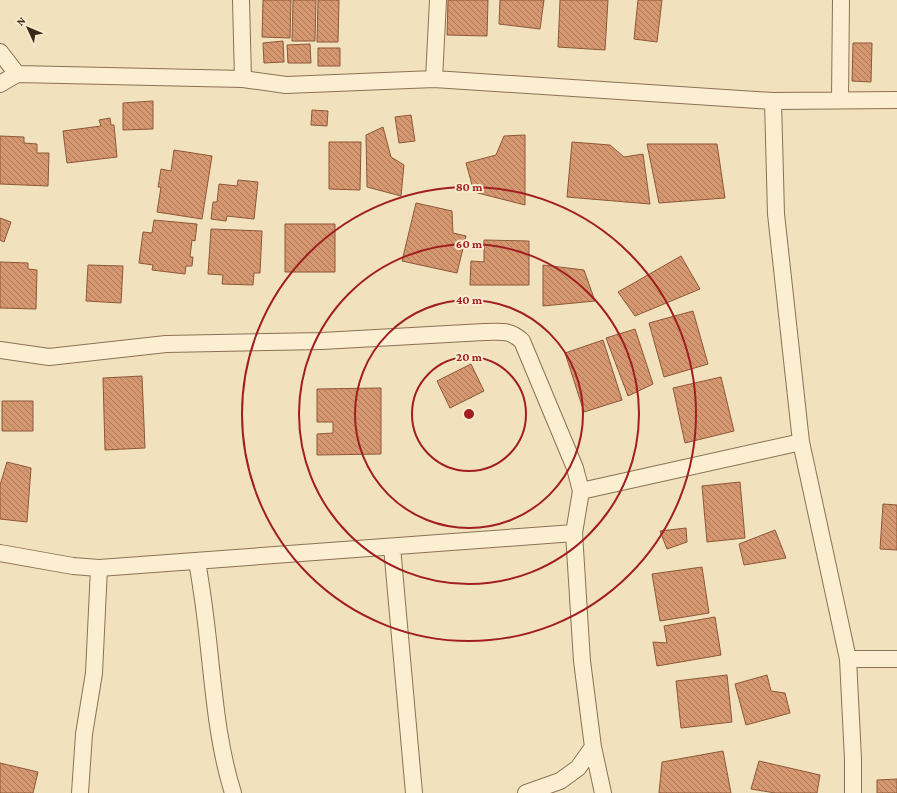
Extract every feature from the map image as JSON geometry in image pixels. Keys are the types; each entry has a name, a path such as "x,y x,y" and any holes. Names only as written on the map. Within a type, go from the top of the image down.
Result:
{"street":[{"path":"241,0 243,79"},
{"path":"434,80 438,0"},
{"path":"840,100 841,0"},
{"path":"0,52 17,74"},
{"path":"0,84 17,74 243,79 286,85 434,80 773,101 897,100"},
{"path":"773,101 776,214 801,442 848,659 853,759 853,793"},
{"path":"0,350 49,357 166,344 322,341 484,332 509,332 515,335 522,341 575,468 581,491 574,533 582,661 594,747 603,793"},
{"path":"581,491 801,442"},
{"path":"0,553 73,566 99,568 574,533"},
{"path":"392,547 414,793"},
{"path":"197,561 216,713 229,780 233,793"},
{"path":"80,793 84,734 94,673 99,568"},
{"path":"848,659 897,659"},
{"path":"526,793 560,781 578,768 594,747"}],"building":[{"path":"263,0 291,0 290,38 262,37"},
{"path":"293,0 316,0 315,41 292,41"},
{"path":"318,0 339,0 338,42 317,42"},
{"path":"448,0 488,0 487,36 447,35"},
{"path":"500,0 544,0 540,29 499,24"},
{"path":"560,0 608,0 605,50 558,47"},
{"path":"638,0 662,0 657,42 634,39"},
{"path":"283,41 284,62 264,63 263,43"},
{"path":"853,43 872,43 871,82 852,81"},
{"path":"310,44 311,63 288,63 287,45"},
{"path":"318,48 340,48 340,66 318,66"},
{"path":"153,101 153,129 123,130 123,103"},
{"path":"312,110 328,111 327,126 311,125"},
{"path":"411,115 415,141 399,143 395,117"},
{"path":"110,118 111,125 114,125 117,157 67,163 63,131 101,126 99,120"},
{"path":"383,127 391,157 404,165 401,196 367,187 366,135"},
{"path":"525,135 525,205 474,192 466,163 496,155 504,136"},
{"path":"0,136 24,137 24,143 37,144 37,153 49,153 48,186 0,184"},
{"path":"329,142 361,142 360,190 329,189"},
{"path":"572,142 610,145 624,157 643,154 650,204 567,197"},
{"path":"647,144 717,144 725,198 659,203"},
{"path":"174,150 212,156 202,219 157,212 161,187 158,187 161,169 171,171"},
{"path":"238,180 258,182 254,219 227,216 226,221 211,219 213,202 217,202 219,184 237,186"},
{"path":"416,203 452,211 453,233 466,236 457,273 402,261"},
{"path":"0,218 11,222 4,242 0,240"},
{"path":"154,220 197,224 195,241 192,240 190,257 193,257 192,266 186,266 185,274 152,270 153,265 139,263 143,232 152,233"},
{"path":"285,224 335,224 335,272 285,272"},
{"path":"211,229 262,231 260,273 254,273 253,285 222,284 223,275 208,274"},
{"path":"484,240 529,241 529,285 470,285 471,261 484,262"},
{"path":"681,256 700,289 635,316 618,292"},
{"path":"0,262 28,263 28,269 37,270 36,309 0,308"},
{"path":"88,265 123,266 121,303 86,301"},
{"path":"543,265 584,270 595,301 543,306"},
{"path":"693,311 708,364 664,377 649,323"},
{"path":"635,329 653,384 628,396 606,338"},
{"path":"603,340 622,400 584,412 565,353"},
{"path":"471,364 484,391 450,408 437,381"},
{"path":"142,376 145,448 105,450 103,378"},
{"path":"721,377 734,431 685,443 673,388"},
{"path":"381,388 381,454 317,455 317,434 333,433 333,422 317,422 317,389"},
{"path":"2,401 33,401 33,431 2,431"},
{"path":"7,462 31,468 27,522 0,519 0,485"},
{"path":"740,482 745,538 707,542 702,486"},
{"path":"883,504 897,505 897,550 880,549"},
{"path":"686,528 687,542 667,549 660,531"},
{"path":"775,530 786,558 744,565 739,544"},
{"path":"702,567 709,613 660,621 652,574"},
{"path":"715,617 721,655 657,666 653,642 667,643 664,626"},
{"path":"727,675 732,722 681,728 676,681"},
{"path":"767,675 771,691 785,693 790,713 746,725 735,684"},
{"path":"723,751 731,793 659,793 662,762"},
{"path":"759,761 820,775 817,793 775,793 751,789"},
{"path":"0,763 38,772 33,793 0,793"},
{"path":"897,779 897,793 877,793 877,780"}]}
